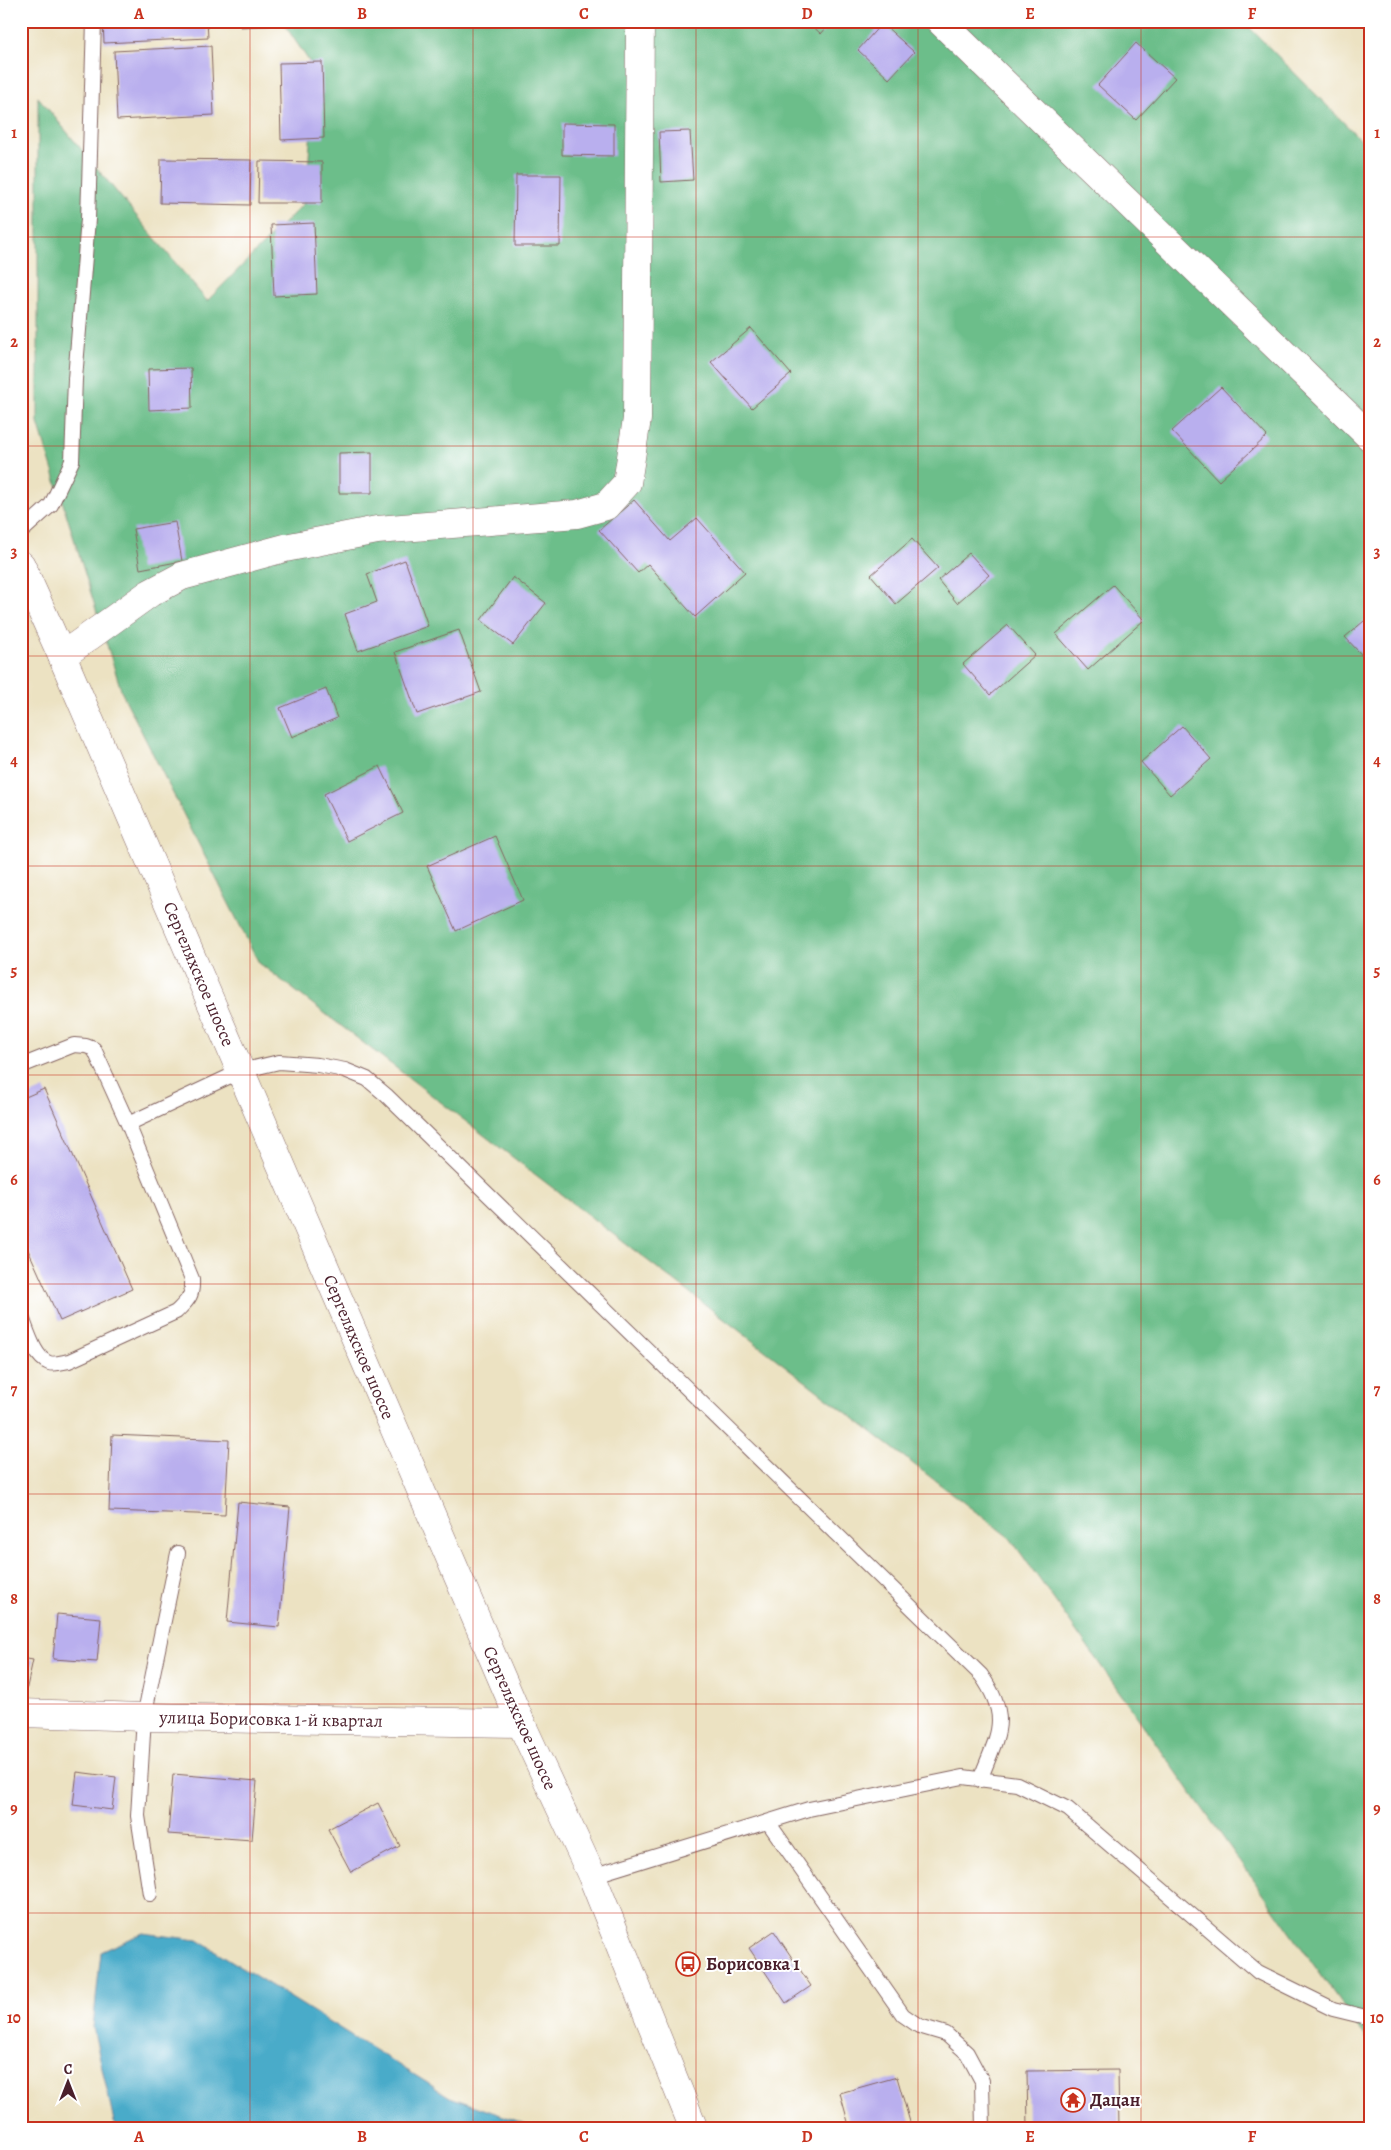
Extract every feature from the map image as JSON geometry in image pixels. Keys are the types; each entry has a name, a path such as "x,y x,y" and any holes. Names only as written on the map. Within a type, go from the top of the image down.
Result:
{"street":[{"path":"62,656 150,593 182,576 285,548 377,530 577,514 606,506 628,483 637,419 640,21"},
{"path":"940,21 1370,437"},
{"name":"Сергеляхское шоссе","path":"21,566 62,656 520,1723 592,1876 694,2129"},
{"name":"улица Борисовка 1-й квартал","path":"21,1713 144,1717 520,1723"}],"lane":[{"path":"21,532 51,505 72,460 75,379 88,219 94,21"},
{"path":"21,1066 74,1045 94,1049 128,1124 192,1279 193,1292 176,1312 70,1361 58,1363 50,1363 39,1357 21,1315"},
{"path":"128,1124 241,1072 279,1062 318,1065 345,1070 367,1079 386,1095 981,1675 995,1696 1000,1720 999,1730 980,1780"},
{"path":"150,1894 138,1816 144,1717 178,1553"},
{"path":"592,1876 809,1809 962,1777 1017,1784 1068,1809 1258,1972 1333,2009 1370,2018"},
{"path":"768,1822 903,2015 919,2026 946,2034 967,2054 982,2081 984,2129"}],"green space":[{"path":"282,21 1243,21 1370,149 1370,2044 1010,1538 259,963 122,693 38,423 38,97 207,301 306,201 315,70"}],"water":[{"path":"143,1933 198,1940 450,2097 540,2129 118,2129 114,2122 93,2027 101,1952"}],"building":[{"path":"103,21 207,21 208,38 104,43"},
{"path":"240,21 283,21 283,25 240,27"},
{"path":"807,21 832,21 821,34"},
{"path":"882,23 914,52 889,79 858,50"},
{"path":"1136,43 1175,78 1136,120 1098,85"},
{"path":"211,46 214,115 117,120 114,51"},
{"path":"322,62 324,138 281,140 279,63"},
{"path":"562,123 614,124 614,156 562,155"},
{"path":"690,131 693,180 661,182 659,132"},
{"path":"161,159 251,160 250,205 160,203"},
{"path":"259,161 322,162 322,203 258,203"},
{"path":"516,175 561,175 560,246 515,246"},
{"path":"314,223 317,294 274,296 271,225"},
{"path":"751,328 791,374 752,408 711,362"},
{"path":"191,368 192,408 149,410 148,369"},
{"path":"1221,387 1267,436 1219,481 1172,431"},
{"path":"372,452 372,493 339,493 339,453"},
{"path":"634,500 670,541 697,518 745,572 695,617 648,564 638,573 599,530"},
{"path":"175,522 182,561 140,569 133,529"},
{"path":"912,539 938,568 896,604 871,575"},
{"path":"969,553 989,575 957,603 938,580"},
{"path":"405,560 428,626 358,651 345,614 377,602 367,574"},
{"path":"513,577 546,603 513,645 481,620"},
{"path":"1113,585 1144,620 1088,670 1056,634"},
{"path":"1370,616 1370,664 1345,637"},
{"path":"1008,625 1035,655 990,695 963,664"},
{"path":"459,630 481,692 417,714 395,652"},
{"path":"326,689 337,718 292,737 280,708"},
{"path":"1182,726 1211,759 1170,795 1141,762"},
{"path":"380,766 403,813 347,841 324,794"},
{"path":"495,836 523,900 456,931 427,866"},
{"path":"44,1089 132,1289 60,1321 21,1234 21,1099"},
{"path":"112,1435 229,1440 225,1515 109,1511"},
{"path":"238,1502 290,1507 279,1627 227,1622"},
{"path":"57,1614 101,1618 97,1662 53,1659"},
{"path":"21,1658 33,1660 25,1696 21,1695"},
{"path":"77,1772 116,1777 112,1810 73,1805"},
{"path":"173,1774 257,1781 252,1840 168,1834"},
{"path":"378,1803 400,1846 351,1872 328,1829"},
{"path":"774,1931 811,1986 786,2003 749,1948"},
{"name":"Дацан","path":"1118,2070 1119,2129 1028,2129 1027,2071"},
{"path":"897,2077 912,2129 850,2129 840,2093"}],"place":[{"name":"Борисовка 1","path":"688,1964"},
{"name":"Дацан","path":"1073,2100"}]}
